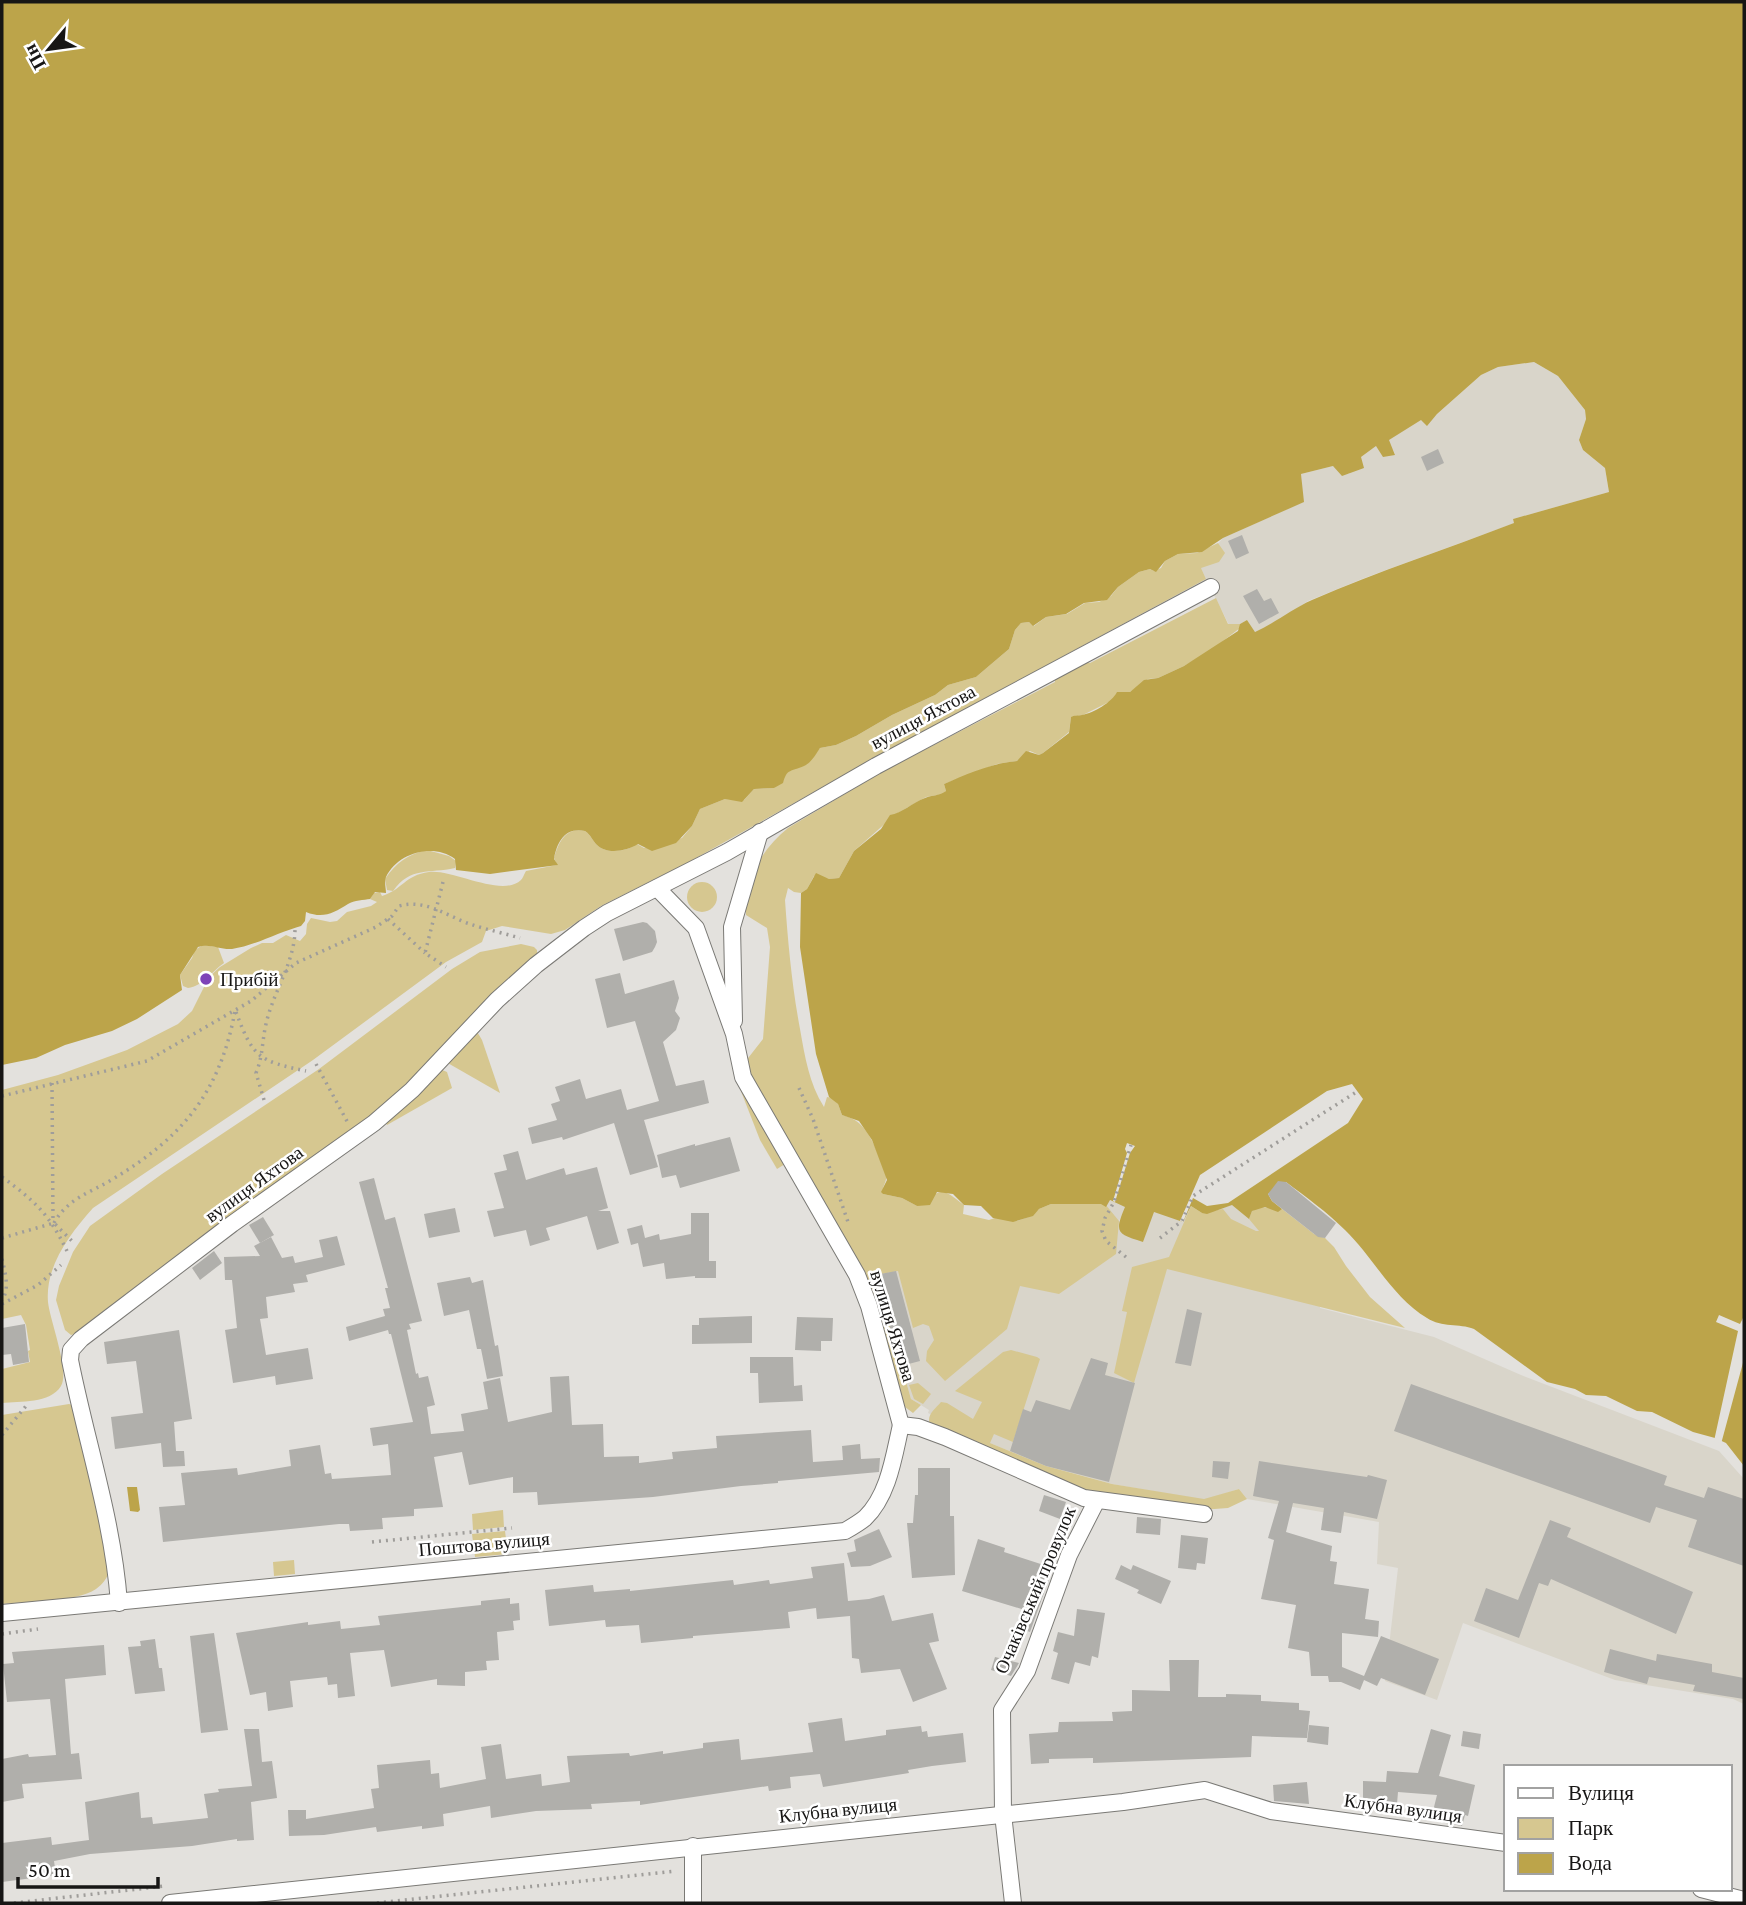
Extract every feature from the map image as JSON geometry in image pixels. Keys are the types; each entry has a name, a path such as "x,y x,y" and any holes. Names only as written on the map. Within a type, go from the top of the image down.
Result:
{"street":[{"name":"вулиця Яхтова","path":"119,1602 117,1573 99,1476 69,1360 71,1350 81,1339 221,1232 356,1137 412,1090 498,1000 545,958 607,913 727,852 887,759 1210,587"},
{"path":"734,1034 733,926 760,832"},
{"name":"вулиця Яхтова","path":"657,888 696,928 734,1034 743,1077 857,1275 869,1306 901,1424"},
{"path":"901,1424 945,1437 1084,1497 1204,1514"},
{"name":"Поштова вулиця","path":"2,1613 845,1531 864,1520 876,1504 887,1482 901,1424"},
{"name":"Очаківський провулок","path":"1013,1903 1003,1814 1002,1710 1027,1671 1069,1555 1097,1500"},
{"name":"Клубна вулиця","path":"170,1903 1205,1790 1271,1811 1504,1843"},
{"path":"693,1846 693,1903"},
{"path":"1709,1891 1744,1900"}],"path":[{"path":"425,953 443,882"},
{"path":"2,1096 148,1061 251,1001 296,963 376,927 388,919 399,906 409,903 438,909 466,922 520,938"},
{"path":"388,919 425,953 446,967"},
{"path":"264,1100 256,1073 262,1059 265,1027 295,943 295,929"},
{"path":"236,1010 245,1036 262,1059 271,1064 306,1071"},
{"path":"2,1238 54,1223 68,1203 161,1148 192,1114 215,1078 230,1040 236,1010"},
{"path":"316,1064 356,1137"},
{"path":"52,1083 54,1223 67,1251"},
{"path":"799,1088 846,1210 850,1233"},
{"path":"1160,1238 1182,1222 1192,1196 1358,1091"},
{"path":"1126,1257 1106,1241 1102,1231 1105,1218 1114,1202 1131,1144"},
{"path":"2,1177 31,1198 72,1241"},
{"path":"2,1259 6,1294 2,1302"},
{"path":"2,1302 38,1285 61,1265"},
{"path":"2,1433 26,1406"},
{"path":"372,1542 512,1528"},
{"path":"377,1903 692,1869"}],"shaded area":[{"path":"1534,362 1558,376 1585,410 1586,419 1579,440 1583,450 1605,468 1609,492 1513,519 1515,523 1308,601 1273,625 1255,632 1247,620 1229,625 1199,565 1223,538 1303,502 1301,474 1333,466 1349,474 1361,457 1376,446 1395,454 1388,440 1421,419 1427,425 1481,375 1498,367"},
{"path":"1109,1200 1126,1206 1119,1221 1143,1242 1153,1212 1207,1214 1231,1205 1282,1209 1318,1237 1325,1238 1332,1254 1320,1308 1434,1337 1521,1375 1719,1451 1744,1479 1744,1704 1733,1699 1615,1680 1463,1623 1437,1700 1385,1681 1398,1568 1377,1564 1379,1522 1247,1499 1239,1489 1204,1500 1112,1484 1046,1466 990,1443 928,1413 929,1410 911,1399 875,1275 989,1220 1097,1205"}],"green space":[{"path":"1218,543 1225,553 1219,562 1201,568 1206,579 687,863 601,906 565,930 551,934 502,926 486,931 482,942 446,962 313,1060 93,1208 61,1251 48,1289 48,1302 63,1369 61,1386 56,1392 42,1399 2,1403 2,1369 30,1362 30,1350 26,1325 21,1315 2,1319 2,1090 58,1075 127,1050 178,1024 192,1011 209,977 220,967 251,948 262,943 273,943 286,935 300,941 306,934 311,918 337,921 347,912 377,902 370,899 374,893 380,892 382,896 421,874 439,872 490,885 513,885 521,880 526,871 557,865 554,858 558,846 568,833 573,831 585,831 601,848 612,851 628,849 637,844 644,848 682,838 692,826 700,809 725,799 744,800 754,789 774,788 790,769 808,763 820,748 836,745 856,736 935,695 948,685 976,677 1009,649 1015,630 1021,623 1029,622 1034,626 1046,617 1067,614 1085,603 1099,602 1111,596 1118,587 1139,572 1150,569 1154,571 1178,554 1197,553"},
{"path":"1216,598 1228,624 1240,624 1240,628 1210,651 1158,678 1148,679 1130,692 1120,692 1111,701 1083,715 1071,717 1069,732 1039,755 1030,751 1017,761 997,764 944,784 946,791 943,794 926,797 896,814 854,851 839,878 814,876 807,889 801,893 788,888 785,900 789,948 797,1013 811,1079 824,1107 827,1097 832,1098 838,1104 842,1115 859,1123 865,1130 886,1173 883,1194 902,1198 917,1206 936,1193 945,1192 964,1205 963,1214 989,1220 998,1217 1017,1221 1051,1204 1105,1204 1119,1221 1116,1254 1059,1294 1020,1286 1007,1329 945,1381 926,1361 927,1351 934,1340 929,1326 923,1324 913,1328 898,1271 876,1275 911,1399 921,1405 913,1413 901,1404 884,1342 756,1090 745,1062 763,1039 770,947 767,928 746,915 748,889 756,866 770,846 788,828 880,773 1055,682 1055,678 1087,662 1090,663"},
{"path":"427,850 449,856 456,861 455,868 414,874 393,891 387,890 385,879 394,868 408,857"},
{"path":"702,882 713,886 717,897 713,908 702,912 691,908 687,897 691,886"},
{"path":"521,944 534,947 537,956 379,1112 79,1333 71,1335 65,1330 56,1300 59,1286 73,1252 90,1226 162,1174 319,1069 452,969 480,952"},
{"path":"203,945 218,947 224,963 198,985 188,988 183,986 180,975 195,950"},
{"path":"476,1030 482,1040 500,1093 446,1062"},
{"path":"440,1069 447,1072 452,1088 387,1125 385,1121"},
{"path":"737,1081 785,1164 777,1169 760,1140"},
{"path":"1191,1206 1202,1213 1223,1209 1231,1219 1256,1231 1259,1231 1249,1219 1252,1211 1260,1207 1282,1209 1314,1234 1325,1238 1370,1297 1405,1328 1167,1269 1134,1383 1114,1373 1127,1312 1122,1311 1132,1267 1169,1257"},
{"path":"1011,1350 1040,1359 1013,1442 994,1434 990,1443 1046,1466 1112,1484 1204,1499 1239,1489 1247,1499 1228,1508 1201,1510 1085,1494 930,1425 930,1415 941,1402 973,1419 982,1402 955,1391 1003,1352"},
{"path":"918,1383 931,1394 923,1404 914,1399 909,1385"},
{"path":"72,1405 96,1476 110,1571 101,1585 87,1594 64,1599 2,1604 2,1415"},
{"path":"503,1510 504,1527 473,1530 472,1514"},
{"path":"505,1531 508,1554 475,1557 472,1534"},
{"path":"294,1560 295,1574 274,1576 273,1562"}],"water":[{"path":"2,2 1744,2 1744,1466 1726,1443 1693,1432 1652,1412 1637,1411 1606,1396 1586,1395 1575,1389 1547,1382 1474,1329 1439,1323 1427,1318 1404,1300 1345,1230 1286,1182 1268,1194 1282,1209 1278,1212 1265,1207 1252,1211 1249,1219 1232,1205 1207,1214 1191,1206 1183,1222 1154,1212 1143,1242 1120,1231 1125,1207 1110,1200 1106,1207 1101,1204 1051,1204 1039,1209 1033,1216 1013,1222 993,1218 981,1206 964,1205 953,1194 937,1192 930,1205 917,1206 902,1198 883,1194 881,1192 887,1180 872,1140 859,1121 842,1115 838,1104 829,1097 816,1054 800,947 801,893 807,889 816,873 829,879 839,878 854,851 881,829 890,815 925,798 944,793 944,784 962,776 1017,761 1026,751 1039,755 1043,753 1069,733 1071,717 1092,712 1107,703 1117,692 1130,692 1144,680 1158,678 1184,666 1238,631 1240,624 1247,620 1255,632 1337,589 1514,523 1513,519 1609,492 1605,468 1583,450 1579,440 1586,419 1585,410 1558,376 1534,362 1498,367 1481,375 1427,426 1421,420 1389,440 1395,455 1383,457 1376,446 1361,457 1364,468 1342,476 1333,466 1301,474 1304,502 1223,538 1202,552 1178,554 1165,561 1156,572 1150,569 1139,572 1118,587 1107,600 1084,603 1066,614 1046,617 1033,626 1029,622 1021,623 1015,630 1009,649 976,677 948,685 935,695 856,736 836,745 820,748 809,763 788,773 783,783 774,788 754,789 742,802 725,799 700,809 692,826 676,843 652,851 638,844 628,849 611,851 597,845 585,831 572,831 563,837 557,847 554,859 558,865 490,874 456,870 455,859 446,854 427,851 417,853 399,861 392,868 385,879 386,893 375,892 370,899 353,902 328,914 306,912 301,926 249,945 232,949 198,947 180,975 182,990 137,1019 112,1031 65,1045 36,1058 2,1065"},
{"path":"127,1487 137,1487 138,1512 130,1511"}],"pier":[{"path":"1352,1084 1363,1099 1348,1123 1228,1203 1207,1206 1193,1198 1183,1222 1180,1221 1200,1175 1327,1091"},
{"path":"1127,1143 1135,1146 1130,1153 1115,1202 1113,1201 1127,1153"},
{"path":"1719,1315 1740,1324 1744,1316 1744,1359 1721,1444 1714,1441 1738,1331 1716,1322"}],"building":[{"path":"1438,449 1444,463 1427,471 1421,457"},
{"path":"1242,535 1249,553 1236,559 1228,541"},
{"path":"1257,589 1264,601 1271,598 1279,613 1259,624 1243,596"},
{"path":"643,922 655,931 655,947 652,952 623,961 614,929"},
{"path":"620,973 625,994 674,980 679,998 675,1011 680,1018 676,1030 663,1042 676,1086 704,1080 709,1103 644,1120 658,1167 630,1175 614,1123 563,1140 562,1137 532,1144 528,1128 557,1120 551,1104 560,1101 555,1087 580,1079 586,1099 621,1089 627,1110 659,1101 635,1021 607,1028 595,979"},
{"path":"730,1137 740,1171 680,1188 676,1175 662,1178 657,1155"},
{"path":"518,1151 526,1180 564,1168 566,1175 597,1167 608,1208 598,1211 610,1211 619,1243 597,1250 587,1216 546,1228 550,1240 530,1246 526,1230 494,1237 487,1211 504,1208 494,1173 507,1170 503,1155"},
{"path":"374,1178 385,1220 395,1217 422,1321 409,1324 411,1329 407,1330 416,1374 418,1373 419,1378 428,1376 435,1405 427,1407 431,1434 464,1431 461,1414 488,1409 483,1382 500,1378 508,1422 552,1412 550,1377 569,1376 572,1425 603,1424 604,1457 639,1456 639,1463 673,1459 672,1452 717,1448 716,1436 811,1430 813,1462 843,1460 842,1446 860,1444 861,1459 880,1458 879,1472 778,1481 653,1497 538,1505 537,1492 513,1493 513,1477 469,1485 462,1452 434,1457 443,1507 414,1509 414,1516 382,1518 383,1529 350,1531 349,1524 339,1524 163,1542 159,1507 185,1505 181,1473 237,1468 238,1475 291,1466 289,1450 320,1445 325,1474 331,1473 332,1479 391,1475 388,1444 373,1446 370,1428 413,1422 391,1334 388,1330 349,1341 346,1327 385,1316 383,1309 390,1308 385,1288 388,1288 359,1182"},
{"path":"1278,1181 1286,1182 1336,1223 1325,1238 1318,1237 1272,1201 1268,1194"},
{"path":"455,1208 460,1232 429,1238 424,1214"},
{"path":"691,1213 709,1213 709,1261 716,1261 716,1278 695,1276 666,1279 664,1263 643,1267 638,1243 631,1245 627,1229 642,1225 645,1238 659,1234 660,1240 691,1234"},
{"path":"263,1217 274,1235 260,1243 249,1225"},
{"path":"337,1236 345,1265 306,1275 308,1282 293,1284 295,1292 266,1297 268,1318 260,1319 266,1355 308,1348 313,1379 276,1385 275,1376 233,1383 225,1330 237,1328 232,1280 225,1280 224,1257 260,1256 254,1246 271,1237 282,1258 293,1256 295,1263 323,1257 319,1240"},
{"path":"214,1251 222,1263 200,1280 192,1268"},
{"path":"896,1271 920,1361 901,1366 875,1275"},
{"path":"470,1277 472,1283 483,1280 503,1376 487,1379 481,1349 477,1349 469,1310 444,1316 437,1283"},
{"path":"1187,1309 1202,1313 1191,1366 1175,1363"},
{"path":"752,1316 752,1343 692,1344 692,1325 699,1325 699,1318"},
{"path":"797,1317 833,1318 832,1341 821,1341 821,1351 795,1350"},
{"path":"25,1324 29,1362 13,1365 11,1354 2,1355 2,1328"},
{"path":"179,1330 192,1419 174,1422 176,1451 184,1451 185,1466 163,1467 161,1443 115,1449 111,1417 143,1413 136,1361 107,1364 104,1342"},
{"path":"750,1357 793,1357 794,1386 802,1385 803,1401 759,1403 758,1373 750,1373"},
{"path":"1091,1358 1108,1363 1105,1375 1135,1383 1109,1482 1046,1466 1010,1451 1023,1409 1031,1412 1036,1400 1070,1410"},
{"path":"1411,1384 1667,1476 1664,1485 1704,1498 1708,1487 1744,1499 1744,1566 1688,1547 1697,1520 1656,1507 1650,1523 1394,1431"},
{"path":"1213,1461 1230,1462 1228,1479 1212,1477"},
{"path":"1259,1461 1367,1477 1368,1475 1387,1480 1377,1519 1344,1512 1341,1533 1321,1530 1324,1508 1293,1503 1286,1532 1332,1546 1330,1561 1337,1562 1334,1584 1369,1589 1365,1619 1379,1621 1378,1637 1342,1633 1342,1667 1364,1676 1381,1636 1439,1659 1425,1695 1381,1678 1377,1686 1364,1680 1360,1690 1341,1682 1329,1682 1328,1676 1311,1676 1309,1652 1288,1648 1296,1605 1261,1599 1274,1540 1268,1538 1279,1501 1253,1496"},
{"path":"918,1468 950,1468 950,1516 954,1516 955,1575 912,1578 907,1523 913,1523 915,1495 918,1495"},
{"path":"1044,1495 1066,1502 1060,1519 1039,1511"},
{"path":"1137,1517 1161,1519 1160,1535 1136,1533"},
{"path":"1550,1520 1571,1528 1567,1537 1693,1592 1676,1634 1551,1579 1548,1586 1539,1583 1519,1638 1474,1621 1486,1588 1518,1600"},
{"path":"879,1529 892,1557 870,1566 851,1567 847,1553 856,1551 854,1540"},
{"path":"1181,1535 1208,1538 1205,1564 1197,1563 1196,1570 1178,1568"},
{"path":"978,1539 1005,1548 1004,1552 1053,1568 1030,1632 1021,1629 1028,1611 962,1591"},
{"path":"844,1563 848,1601 884,1595 892,1621 933,1613 939,1641 929,1643 947,1689 913,1702 900,1669 861,1673 859,1659 852,1658 850,1616 817,1619 816,1608 788,1612 790,1628 641,1643 639,1625 606,1627 605,1620 549,1626 545,1590 593,1585 594,1592 630,1591 733,1580 734,1585 769,1580 770,1584 813,1578 811,1567"},
{"path":"1121,1565 1131,1570 1133,1565 1171,1581 1161,1604 1115,1579"},
{"path":"510,1598 510,1604 519,1603 520,1620 513,1621 514,1630 497,1632 499,1660 486,1661 487,1670 465,1672 465,1686 437,1685 437,1679 391,1687 384,1650 350,1653 355,1696 338,1698 337,1684 328,1685 327,1677 290,1681 293,1707 268,1711 266,1692 250,1695 236,1633 308,1622 308,1625 340,1621 341,1629 380,1625 378,1616 481,1605 481,1601"},
{"path":"1077,1609 1105,1613 1098,1658 1092,1656 1090,1666 1075,1662 1069,1684 1051,1679 1058,1653 1053,1651 1058,1632 1074,1636"},
{"path":"214,1633 228,1730 201,1733 190,1636"},
{"path":"155,1639 165,1691 135,1694 128,1647 141,1646 140,1641"},
{"path":"104,1645 106,1675 65,1679 71,1754 79,1753 82,1779 22,1784 24,1798 2,1802 2,1759 28,1754 29,1757 56,1755 50,1699 7,1702 3,1664 14,1663 12,1652"},
{"path":"1610,1649 1656,1661 1657,1654 1712,1664 1712,1672 1744,1678 1744,1699 1693,1691 1695,1685 1649,1677 1647,1684 1604,1672"},
{"path":"995,1657 1019,1663 1011,1676 991,1670"},
{"path":"1169,1660 1199,1660 1198,1697 1226,1697 1226,1694 1261,1695 1261,1701 1299,1703 1299,1710 1310,1711 1307,1738 1252,1736 1251,1757 1093,1763 1093,1758 1049,1759 1049,1763 1031,1764 1029,1734 1058,1732 1059,1722 1113,1721 1112,1712 1132,1711 1132,1690 1170,1691"},
{"path":"842,1718 845,1741 886,1735 886,1730 921,1726 922,1732 927,1731 928,1737 963,1733 966,1762 908,1770 909,1773 823,1787 820,1774 790,1777 791,1788 769,1791 768,1786 640,1805 640,1801 591,1804 592,1809 536,1811 491,1818 490,1806 443,1814 444,1826 377,1832 376,1827 324,1835 289,1836 288,1810 306,1810 306,1819 374,1808 371,1789 379,1788 377,1765 430,1760 431,1774 439,1773 440,1788 486,1779 481,1747 501,1744 506,1779 541,1774 542,1786 570,1782 567,1756 629,1753 630,1756 663,1751 663,1754 703,1748 703,1743 739,1739 741,1760 813,1752 808,1723"},
{"path":"1309,1725 1329,1727 1328,1745 1307,1742"},
{"path":"244,1729 259,1729 262,1762 272,1761 277,1798 251,1802 254,1840 237,1839 192,1846 90,1854 54,1861 56,1875 2,1882 2,1843 51,1837 52,1845 89,1840 85,1802 139,1792 141,1818 152,1817 153,1824 208,1818 204,1794 219,1792 218,1789 252,1786"},
{"path":"1431,1729 1451,1735 1439,1776 1475,1785 1468,1816 1465,1815 1462,1826 1440,1822 1442,1814 1433,1811 1437,1795 1398,1792 1397,1804 1363,1802 1363,1781 1386,1782 1387,1771 1418,1773"},
{"path":"1463,1731 1481,1734 1479,1749 1461,1746"},
{"path":"1307,1782 1309,1804 1274,1801 1273,1785"}],"place":[{"name":"Прибій","path":"206,979"}]}
